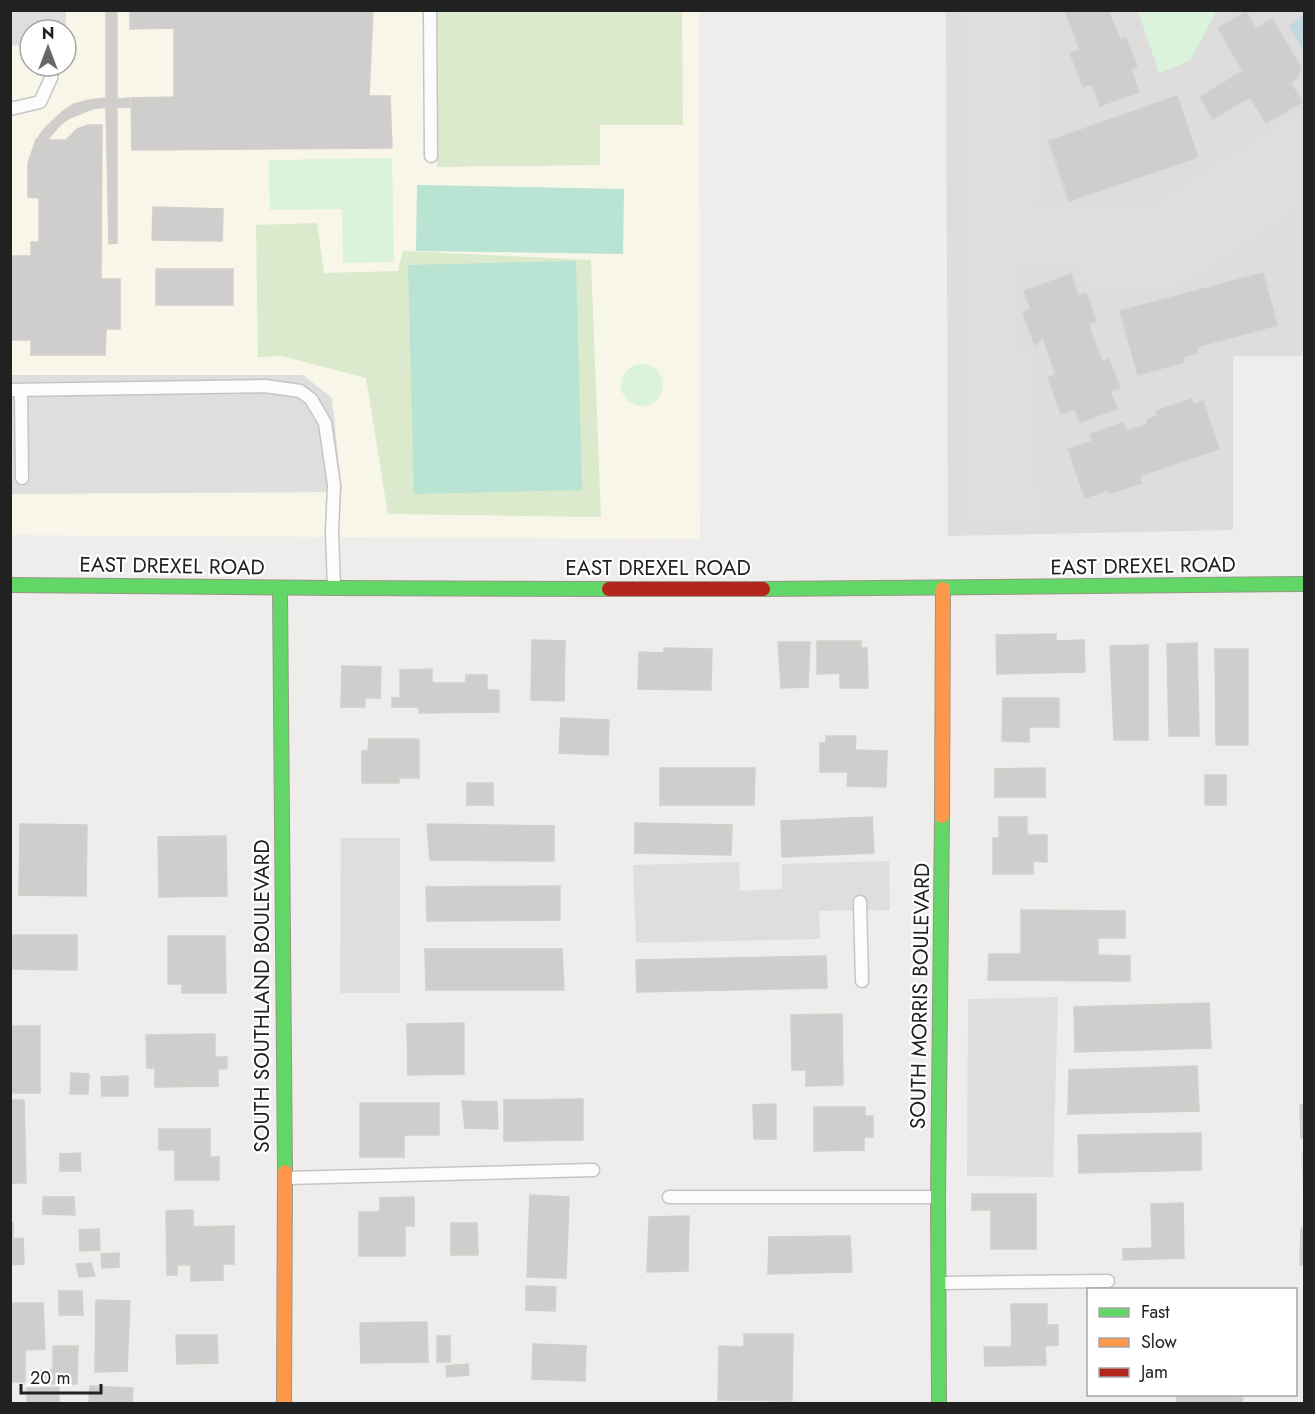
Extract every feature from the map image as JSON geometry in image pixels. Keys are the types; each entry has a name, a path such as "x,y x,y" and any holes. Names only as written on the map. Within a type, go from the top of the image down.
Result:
{"street":[{"name":"EAST DREXEL ROAD","path":"10,585 280,589 943,589 1305,585"},
{"name":"SOUTH SOUTHLAND BOULEVARD","path":"280,589 285,1178 284,1404"},
{"name":"SOUTH MORRIS BOULEVARD","path":"939,1404 938,1197 943,589"}],"lane":[{"path":"430,10 431,156"},
{"path":"10,110 40,102 51,78"},
{"path":"22,478 16,390 265,386 300,391 312,399 325,423 334,484 332,532 334,589"},
{"path":"860,902 862,981"},
{"path":"285,1178 593,1170"},
{"path":"669,1197 938,1197"},
{"path":"940,1283 1108,1281"}],"shaded area":[{"path":"11,10 66,11 66,18 18,18 18,45 11,45"},
{"path":"11,11 699,11 700,539 11,535"},
{"path":"946,11 1304,11 1304,356 1233,356 1233,530 948,536"},
{"path":"964,11 1040,11 1039,201 1031,209 1158,203 1304,108 1304,205 1184,285 1083,290 1082,264 1018,267 1017,350 1035,350 1038,525 964,525"},
{"path":"10,375 303,375 332,398 342,492 11,494"},
{"path":"341,838 400,838 400,993 340,993"},
{"path":"889,861 890,910 819,911 820,939 636,943 633,865 739,862 740,891 782,889 782,864"},
{"path":"1058,997 1053,1177 967,1176 968,999"},
{"path":"1301,1152 1304,1152 1304,1223"}],"green space":[{"path":"1217,10 1190,61 1159,73 1138,11"},
{"path":"436,11 682,11 683,125 600,125 600,165 437,167"},
{"path":"392,158 394,262 343,263 342,209 270,210 269,160"},
{"path":"417,185 624,189 623,254 416,251"},
{"path":"317,223 324,273 398,271 403,251 591,260 601,517 388,514 366,378 282,356 258,357 256,225"},
{"path":"576,261 582,490 414,494 408,265"},
{"path":"642,364 650,365 657,370 662,377 662,393 657,400 650,405 642,406 634,405 627,400 622,393 621,385 622,377 627,370 634,365"}],"water":[{"path":"1304,14 1304,52 1289,26"}],"building":[{"path":"106,10 117,10 117,99 129,98 130,107 106,108"},
{"path":"130,10 373,10 369,96 390,96 392,148 132,150 131,98 174,97 174,28 130,29"},
{"path":"1065,10 1113,10 1109,12 1120,40 1126,38 1137,67 1131,69 1139,92 1100,106 1092,84 1083,87 1070,53 1080,50"},
{"path":"1246,12 1256,29 1272,19 1301,67 1296,79 1290,82 1302,102 1266,123 1250,97 1213,119 1200,97 1243,71 1218,28"},
{"path":"1177,96 1198,157 1069,201 1049,141"},
{"path":"106,98 106,107 92,109 70,118 61,124 47,140 36,140 45,128 74,104"},
{"path":"106,108 117,108 117,243 109,244"},
{"path":"88,125 102,125 101,279 120,279 120,329 106,329 105,355 31,355 31,340 10,340 10,256 31,256 31,242 39,242 39,198 28,197 28,163 36,140 66,140 77,129"},
{"path":"153,207 223,209 222,241 152,240"},
{"path":"156,269 233,269 233,305 156,305"},
{"path":"1263,273 1277,325 1197,347 1198,352 1183,357 1184,362 1138,375 1120,311"},
{"path":"1071,274 1078,296 1086,293 1096,321 1088,324 1102,362 1109,359 1120,388 1110,391 1117,409 1080,422 1075,409 1061,414 1048,377 1056,375 1043,338 1035,345 1023,312 1031,309 1024,291"},
{"path":"1192,399 1194,405 1203,401 1219,449 1139,476 1142,483 1110,493 1108,490 1085,498 1068,449 1092,441 1090,434 1123,423 1126,431 1146,425 1148,419 1158,416 1156,411"},
{"path":"1056,634 1056,641 1084,640 1085,672 997,674 996,635"},
{"path":"532,640 565,641 564,701 531,700"},
{"path":"817,641 861,641 861,648 867,648 868,688 840,688 840,673 817,674"},
{"path":"778,642 810,642 808,687 781,688"},
{"path":"1197,643 1199,736 1169,736 1167,644"},
{"path":"1148,645 1148,740 1114,740 1110,646"},
{"path":"664,648 712,649 711,690 638,689 639,652 664,653"},
{"path":"1215,649 1248,649 1248,745 1216,745"},
{"path":"342,666 381,667 380,698 365,698 365,707 341,707"},
{"path":"432,669 432,683 466,683 466,675 487,675 487,690 499,690 499,712 419,713 419,707 392,707 392,698 400,698 400,670"},
{"path":"1003,698 1059,698 1059,727 1029,727 1029,742 1002,741"},
{"path":"561,718 609,720 608,755 559,753"},
{"path":"826,736 856,736 855,750 887,751 886,787 847,786 848,772 820,772 820,743 826,743"},
{"path":"369,739 419,739 419,778 399,778 399,783 362,783 362,751 368,751"},
{"path":"660,768 755,768 754,805 660,805"},
{"path":"1045,768 1045,797 995,797 995,769"},
{"path":"1205,775 1226,775 1226,805 1205,805"},
{"path":"467,783 493,783 493,805 467,805"},
{"path":"872,817 874,853 782,857 781,821"},
{"path":"999,817 1027,817 1027,835 1047,835 1047,862 1033,861 1033,874 993,874 993,838 999,838"},
{"path":"635,823 732,825 731,855 635,853"},
{"path":"20,824 87,825 86,896 19,895"},
{"path":"427,824 554,826 554,861 430,860"},
{"path":"226,836 227,896 159,897 158,837"},
{"path":"560,886 560,920 427,921 426,887"},
{"path":"1021,910 1125,911 1125,938 1098,938 1098,955 1130,956 1130,981 988,980 989,954 1021,954"},
{"path":"10,935 77,935 77,970 10,969"},
{"path":"168,936 225,936 226,993 182,993 182,984 168,984"},
{"path":"425,949 562,949 564,990 426,990"},
{"path":"826,956 827,988 637,992 636,960"},
{"path":"1209,1003 1211,1048 1075,1052 1074,1007"},
{"path":"842,1014 843,1085 806,1086 806,1070 792,1070 791,1015"},
{"path":"464,1023 464,1074 408,1075 407,1024"},
{"path":"10,1026 40,1026 40,1093 10,1093"},
{"path":"215,1034 215,1057 227,1057 227,1069 218,1069 218,1086 155,1087 155,1068 147,1068 146,1035"},
{"path":"1197,1066 1199,1111 1068,1114 1069,1070"},
{"path":"71,1073 89,1074 88,1094 70,1094"},
{"path":"128,1076 128,1096 102,1096 101,1077"},
{"path":"583,1099 583,1140 504,1141 504,1100"},
{"path":"10,1100 24,1100 26,1183 10,1183"},
{"path":"462,1101 497,1102 498,1129 465,1128"},
{"path":"360,1103 439,1103 439,1135 404,1135 404,1157 360,1157"},
{"path":"776,1104 776,1139 754,1139 753,1105"},
{"path":"1300,1105 1304,1105 1304,1138 1301,1138"},
{"path":"814,1107 865,1107 865,1116 873,1116 873,1137 864,1137 864,1150 814,1151"},
{"path":"159,1129 210,1129 210,1157 219,1157 219,1180 175,1180 175,1150 159,1150"},
{"path":"1201,1133 1201,1170 1079,1173 1078,1135"},
{"path":"80,1153 81,1171 60,1171 60,1154"},
{"path":"972,1194 1036,1194 1036,1249 991,1249 991,1210 972,1210"},
{"path":"530,1195 569,1197 566,1278 527,1277"},
{"path":"43,1197 74,1197 75,1215 43,1214"},
{"path":"414,1197 414,1226 405,1226 405,1256 359,1256 359,1212 380,1212 380,1198"},
{"path":"1183,1203 1184,1258 1123,1260 1123,1249 1152,1248 1151,1204"},
{"path":"193,1210 193,1227 234,1226 234,1264 223,1264 223,1280 191,1281 191,1265 177,1265 177,1275 167,1275 166,1211"},
{"path":"689,1216 688,1271 647,1272 649,1217"},
{"path":"10,1223 13,1223 13,1239 23,1238 24,1264 10,1265"},
{"path":"451,1223 477,1223 478,1255 451,1255"},
{"path":"1301,1228 1304,1228 1304,1265 1300,1265"},
{"path":"99,1229 100,1250 80,1251 79,1230"},
{"path":"850,1236 852,1272 768,1274 769,1237"},
{"path":"119,1253 119,1267 102,1268 101,1254"},
{"path":"91,1263 95,1276 79,1277 76,1264"},
{"path":"526,1286 556,1287 555,1311 526,1310"},
{"path":"59,1291 82,1291 83,1315 59,1315"},
{"path":"96,1300 130,1301 127,1371 95,1372"},
{"path":"10,1303 43,1303 45,1349 25,1350 25,1382 10,1382"},
{"path":"1011,1304 1047,1304 1047,1325 1058,1325 1058,1345 1045,1346 1046,1365 985,1366 984,1347 1012,1347"},
{"path":"427,1322 428,1362 361,1363 360,1323"},
{"path":"744,1334 793,1334 792,1401 718,1400 719,1346 744,1347"},
{"path":"176,1335 217,1335 218,1363 177,1364"},
{"path":"437,1336 450,1336 450,1362 437,1362"},
{"path":"533,1344 586,1346 585,1381 532,1379"},
{"path":"53,1346 78,1346 77,1384 41,1384 41,1370 53,1370"},
{"path":"468,1364 469,1375 447,1377 446,1366"},
{"path":"90,1386 133,1388 132,1404 89,1404"},
{"path":"59,1387 59,1402 27,1403 27,1388"},
{"path":"1177,1396 1243,1398 1242,1404 1176,1404"}],"traffic: fast":[{"path":"763,589 1304,584"},
{"path":"10,585 609,589"},
{"path":"280,589 285,1172"},
{"path":"939,1404 938,1197 942,816"}],"traffic: slow":[{"path":"942,816 943,589"},
{"path":"284,1404 285,1172"}],"traffic: jam":[{"path":"609,589 763,589"}]}
